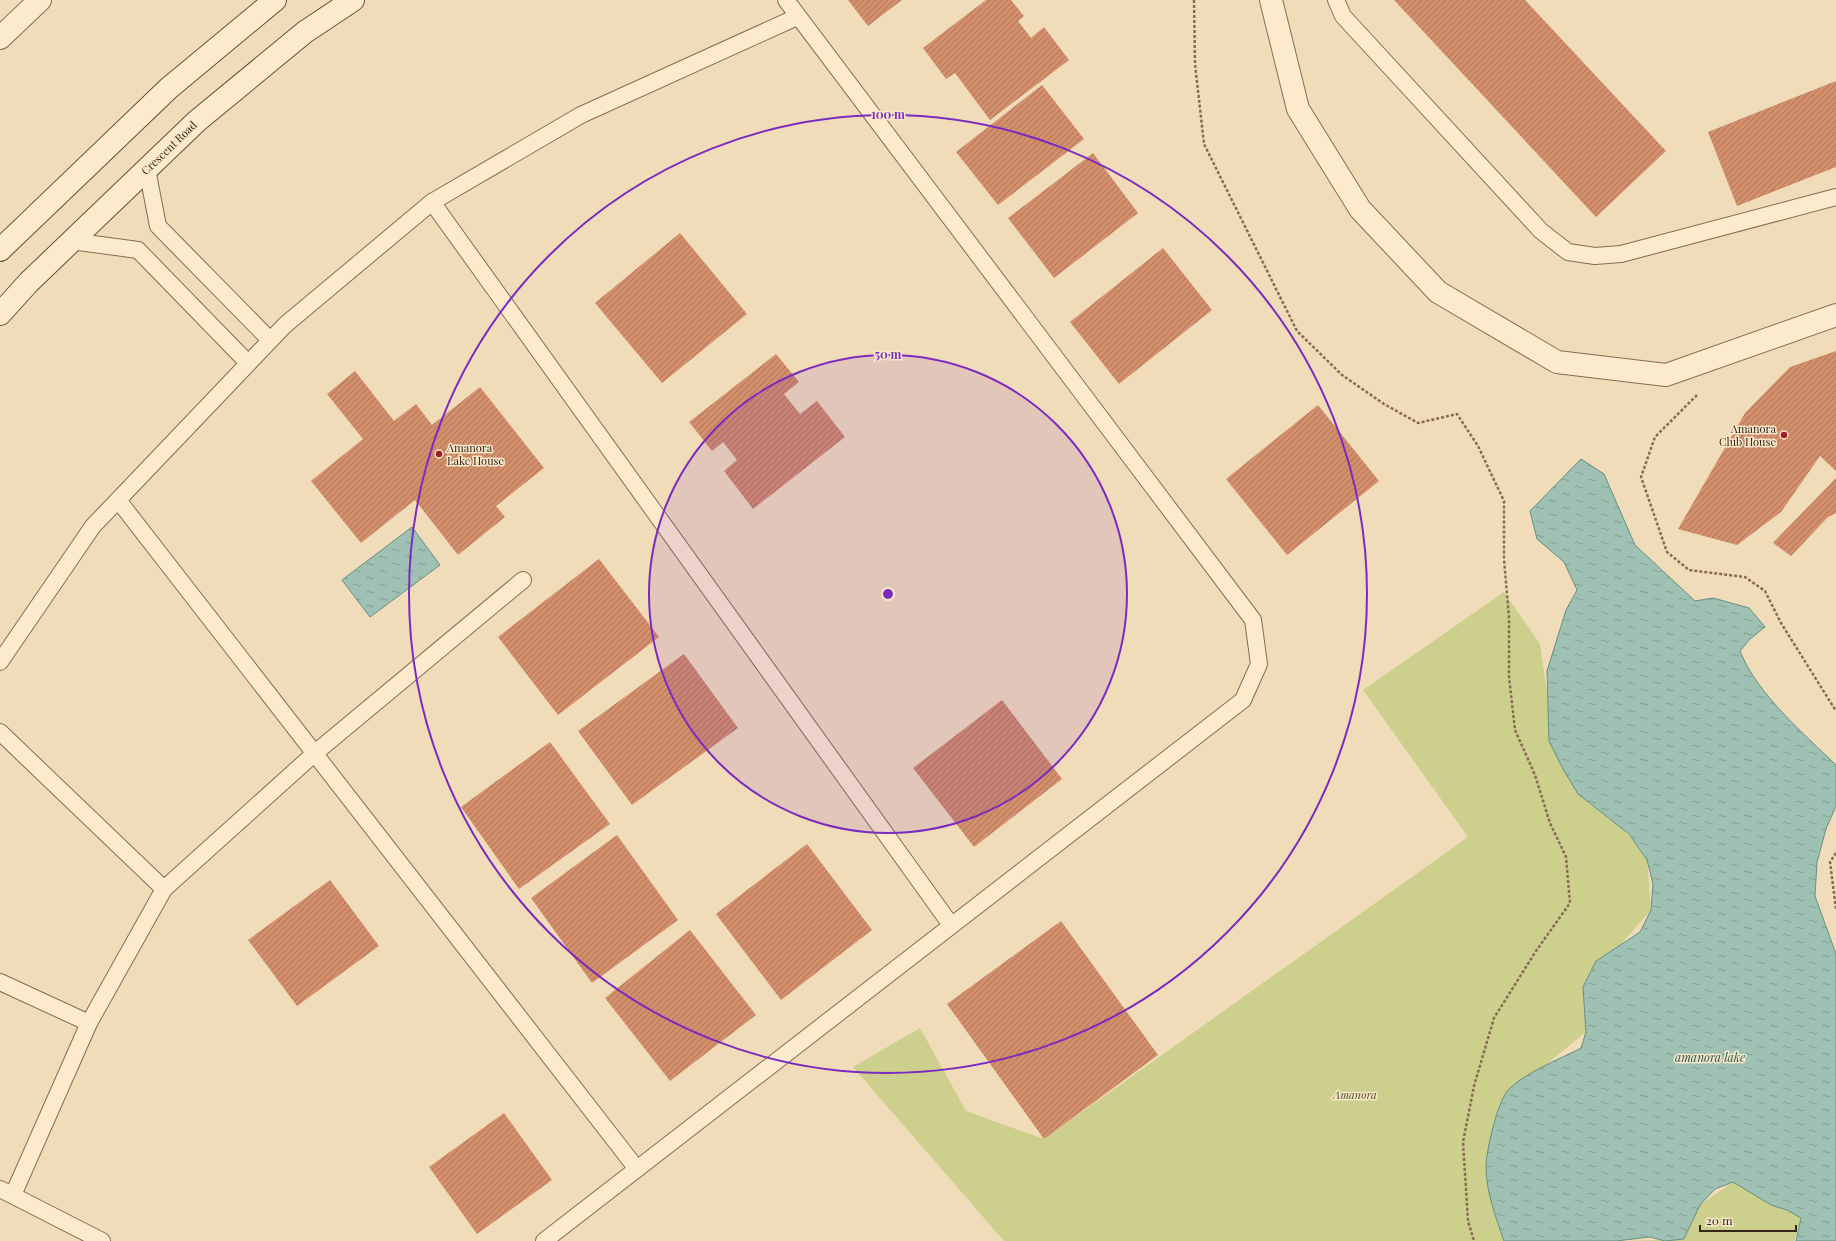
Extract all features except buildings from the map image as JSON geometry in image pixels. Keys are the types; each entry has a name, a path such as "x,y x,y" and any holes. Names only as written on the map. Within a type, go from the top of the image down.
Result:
{"main road":[{"path":"0,38 40,0"},
{"path":"0,250 169,88 275,0"},
{"name":"Crescent Road","path":"0,314 29,282 197,121 304,32 353,0"},
{"path":"1271,0 1298,109 1360,209 1438,292 1557,362 1666,375 1836,315"}],"lane":[{"path":"544,1241 1243,700 1259,664 1252,620 797,17 786,0"},
{"path":"1336,0 1343,16 1348,22 1541,231 1568,252 1595,256 1621,254 1836,197"},
{"path":"0,662 94,526 118,500 285,325 432,202 581,115 797,17"},
{"path":"146,169 158,226 270,340"},
{"path":"432,202 951,925"},
{"path":"71,241 138,250 248,363"},
{"path":"118,500 637,1169"},
{"path":"102,1241 6,1192 89,1023 164,889 315,753 523,580"},
{"path":"0,732 164,889"},
{"path":"0,982 89,1023"}],"path":[{"path":"1194,0 1195,64 1204,144 1297,331 1342,375 1384,404 1418,423 1457,414 1478,446 1504,501 1504,559 1509,618 1509,677 1515,730 1534,775 1550,823 1566,857 1570,903 1536,951 1494,1018 1474,1086 1463,1142 1468,1221 1474,1241"},
{"path":"1699,393 1655,437 1640,477 1667,552 1689,570 1745,577 1765,591 1781,623 1836,710"},
{"path":"1836,853 1830,862 1836,909"}],"green space":[{"name":"Amanora","path":"1504,592 1540,644 1550,713 1578,794 1628,834 1647,860 1651,910 1583,987 1586,1032 1543,1067 1508,1089 1504,1241 1004,1241 853,1067 920,1028 966,1111 1044,1139 1468,837 1363,690"},
{"path":"1733,1182 1802,1218 1794,1241 1625,1241 1684,1239 1700,1205"}],"water":[{"name":"amanora lake","path":"1581,459 1604,474 1635,545 1695,601 1713,598 1749,608 1765,627 1750,639 1740,651 1748,667 1769,698 1836,765 1836,806 1826,829 1817,862 1815,896 1836,954 1836,1241 1796,1241 1801,1218 1787,1210 1771,1205 1733,1182 1715,1189 1700,1205 1684,1239 1665,1241 1650,1237 1616,1241 1504,1241 1498,1223 1490,1195 1486,1176 1486,1167 1493,1126 1501,1103 1509,1089 1525,1077 1581,1048 1586,1032 1583,987 1596,961 1640,932 1651,910 1653,884 1647,860 1629,834 1578,794 1549,741 1547,671 1566,610 1577,590 1564,562 1537,539 1530,511"},
{"path":"412,527 440,565 370,617 342,580"}],"place":[{"name":"Amanora Club House","path":"1784,435"},
{"name":"Amanora Lake House","path":"439,454"}]}
